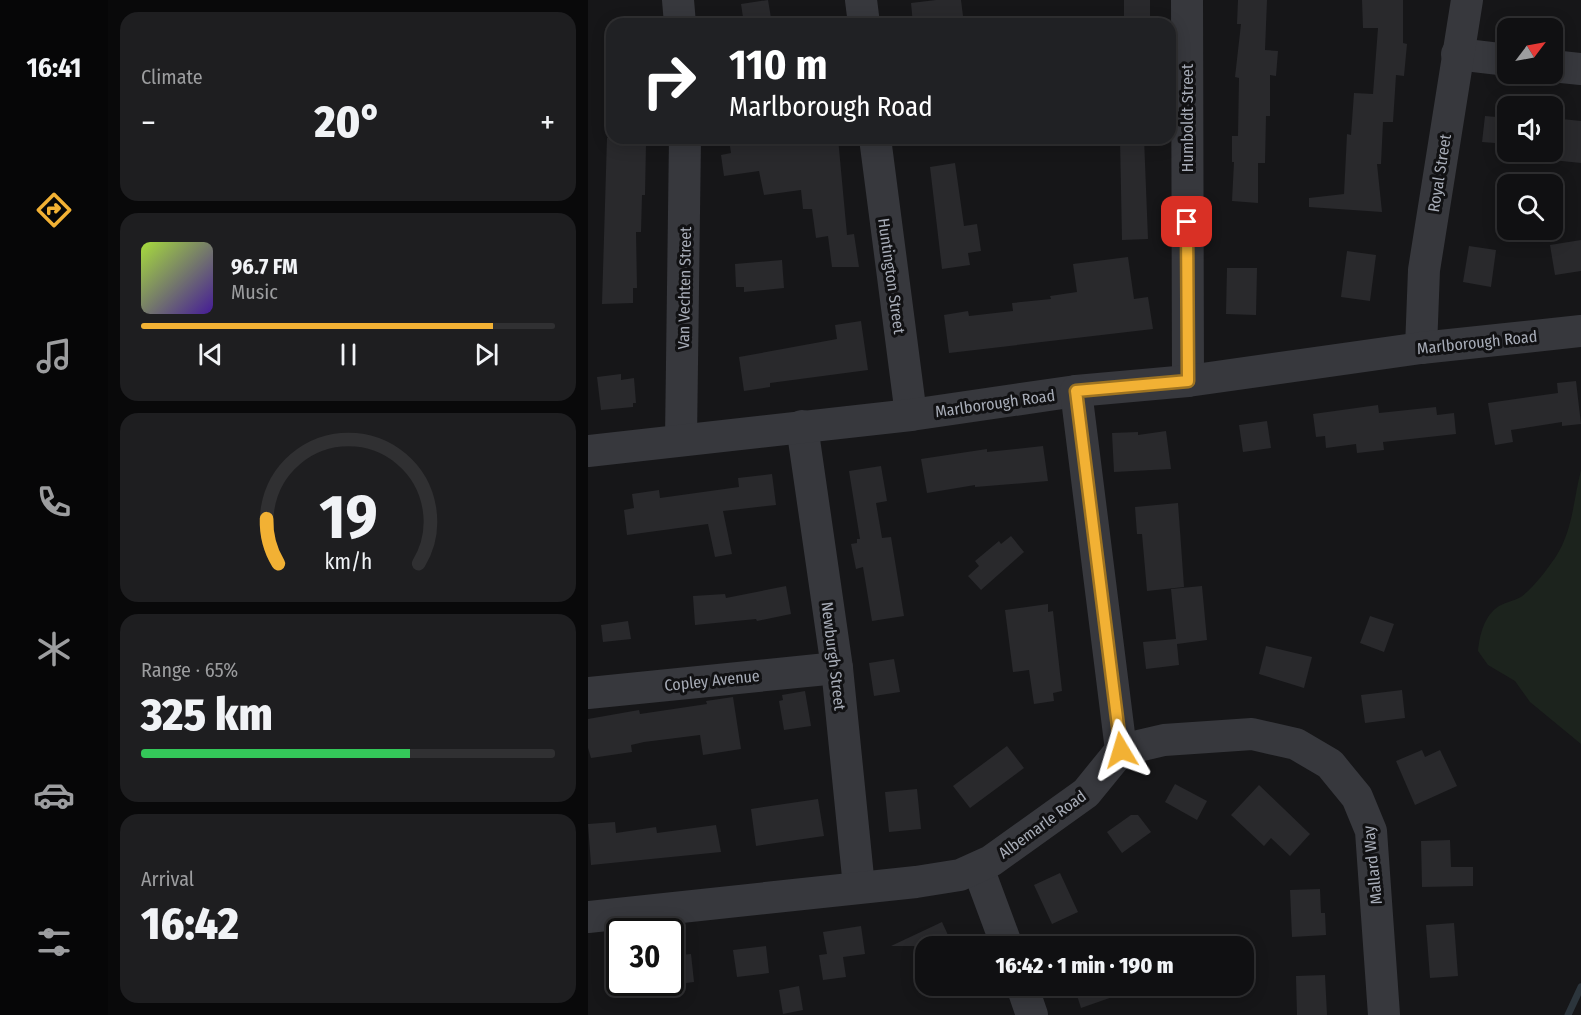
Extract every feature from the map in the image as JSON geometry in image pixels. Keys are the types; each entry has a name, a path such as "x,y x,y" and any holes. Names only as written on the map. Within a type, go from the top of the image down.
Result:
{"street":[{"path":"678,0 680,18"},
{"path":"861,0 863,18"},
{"name":"Humboldt Street","path":"1187,0 1188,381"},
{"name":"Royal Street","path":"1421,348 1424,270 1467,0"},
{"path":"1457,54 1497,59"},
{"path":"1563,67 1581,69"},
{"name":"Van Vechten Street","path":"681,439 685,144"},
{"name":"Huntington Street","path":"876,144 911,415"},
{"name":"Marlborough Road","path":"588,451 911,415 1076,391 1188,381 1421,348 1581,332"},
{"path":"1076,391 1121,750"},
{"name":"Newburgh Street","path":"802,426 837,668 859,887"},
{"name":"Copley Avenue","path":"588,693 837,668"},
{"name":"Mallard Way","path":"1121,750 1164,741 1252,734 1296,744 1330,764 1357,797 1371,831 1383,1015"},
{"name":"Albemarle Road","path":"588,917 941,879 978,868 1008,850 1086,793 1121,750"},
{"path":"978,868 1004,936"},
{"path":"1025,996 1032,1015"}],"shaded area":[{"path":"1581,470 1581,744 1530,702 1515,681 1488,665 1478,651 1486,620 1494,610 1526,593 1561,548 1569,526"}],"building":[{"path":"768,0 771,18 743,18 741,4"},
{"path":"961,0 963,18 912,18 911,3"},
{"path":"1124,0 1150,0 1150,18 1124,18"},
{"path":"1238,0 1267,0 1265,50 1278,51 1276,76 1270,75 1270,116 1266,116 1265,163 1258,163 1258,203 1232,201 1234,162 1232,162 1232,136 1238,136 1239,78 1235,77 1241,24 1237,24"},
{"path":"1362,0 1403,0 1403,43 1407,44 1404,76 1396,75 1393,122 1383,122 1381,164 1377,164 1382,212 1309,207 1309,198 1344,194 1347,134 1351,135 1354,93 1373,94 1378,28 1363,28"},
{"path":"1485,116 1497,117 1497,143 1482,142"},
{"path":"1563,119 1581,121 1581,163 1563,161"},
{"path":"607,144 646,144 645,195 642,195 641,232 636,232 637,288 633,288 633,303 602,304"},
{"path":"839,144 847,235 854,234 859,267 832,267 828,236 816,238 812,209 803,209 801,190 764,195 759,171 724,176 721,155 731,153 730,146"},
{"path":"1120,144 1144,144 1148,239 1122,240"},
{"path":"955,163 964,226 977,224 981,251 968,253 970,265 942,269 930,167"},
{"path":"1581,240 1581,271 1555,275 1550,245"},
{"path":"1469,246 1496,250 1491,287 1463,282"},
{"path":"1347,251 1376,255 1370,301 1341,297"},
{"path":"1128,257 1134,299 1148,297 1153,329 949,353 944,315 968,311 969,316 1013,311 1012,303 1051,299 1050,296 1077,292 1073,264"},
{"path":"782,260 784,288 744,292 744,287 736,287 735,264"},
{"path":"1227,268 1257,268 1256,315 1226,314"},
{"path":"861,321 868,370 770,383 770,387 744,391 739,357 837,339 835,325"},
{"path":"621,374 621,380 634,378 636,403 633,403 633,407 601,410 597,377"},
{"path":"1576,381 1581,424 1562,426 1562,422 1511,430 1513,442 1495,445 1488,403 1558,393 1557,383"},
{"path":"1378,405 1379,413 1436,407 1437,415 1454,413 1456,434 1383,442 1384,450 1357,453 1356,444 1326,448 1325,436 1316,437 1313,414"},
{"path":"1267,421 1271,448 1243,452 1239,425"},
{"path":"1166,431 1171,469 1114,472 1112,433 1138,432 1138,435"},
{"path":"1043,446 1048,481 975,487 975,485 927,493 921,459 987,449 987,452"},
{"path":"881,466 887,501 876,503 882,538 891,537 904,616 872,621 863,567 856,569 851,544 857,543 857,539 860,539 849,471"},
{"path":"772,474 776,505 723,511 732,554 715,557 708,524 627,535 624,510 634,508 632,494 659,490 660,498 739,487 738,478"},
{"path":"1178,503 1184,587 1147,591 1142,534 1137,534 1135,507"},
{"path":"1011,536 1024,552 981,590 968,576 979,566 975,561 999,541 1001,544"},
{"path":"786,586 791,614 757,621 756,619 695,625 693,596 725,594 726,598"},
{"path":"1202,586 1207,640 1177,644 1179,665 1146,669 1143,642 1176,639 1171,589"},
{"path":"1048,604 1048,612 1053,611 1062,691 1053,693 1054,701 1034,704 1029,670 1013,672 1005,610"},
{"path":"1370,616 1394,624 1384,652 1360,643"},
{"path":"628,621 631,639 603,642 601,625"},
{"path":"1266,646 1312,657 1304,688 1259,674"},
{"path":"894,659 900,692 874,696 869,663"},
{"path":"1402,690 1405,718 1365,723 1361,695"},
{"path":"805,691 811,726 784,730 779,701 783,700 782,695"},
{"path":"733,697 741,749 703,755 700,735 644,742 631,745 632,752 591,758 588,748 588,719 639,710 640,714 707,704 706,701"},
{"path":"1007,746 1024,768 970,808 953,786"},
{"path":"1422,750 1425,757 1440,750 1457,786 1415,805 1396,761"},
{"path":"1175,784 1207,801 1197,820 1165,802"},
{"path":"1259,785 1310,834 1290,856 1271,838 1264,846 1231,815"},
{"path":"917,789 921,829 889,832 885,792"},
{"path":"818,799 824,836 756,846 751,809"},
{"path":"1131,815 1138,815 1151,832 1122,853 1107,832"},
{"path":"615,822 616,833 656,827 657,833 716,825 721,852 591,865 588,824"},
{"path":"1450,840 1451,867 1473,867 1473,886 1422,887 1421,841"},
{"path":"1060,873 1078,912 1052,924 1034,885"},
{"path":"1320,889 1321,913 1325,913 1326,935 1292,937 1290,890"},
{"path":"942,922 948,936 915,936 915,946 891,946"},
{"path":"1454,923 1458,976 1430,978 1426,925"},
{"path":"861,926 865,954 843,957 846,977 823,980 819,955 827,954 823,932"},
{"path":"766,946 769,973 737,977 733,950"},
{"path":"691,954 694,982 684,983 684,955"},
{"path":"1325,975 1327,1015 1297,1015 1296,976"},
{"path":"799,986 803,1010 783,1014 779,990"},
{"path":"1077,996 1115,996 1081,1008"}],"waterway":[{"path":"1568,1015 1581,987"}],"route":[{"path":"1121,750 1076,391 1188,381 1187,222"}]}
